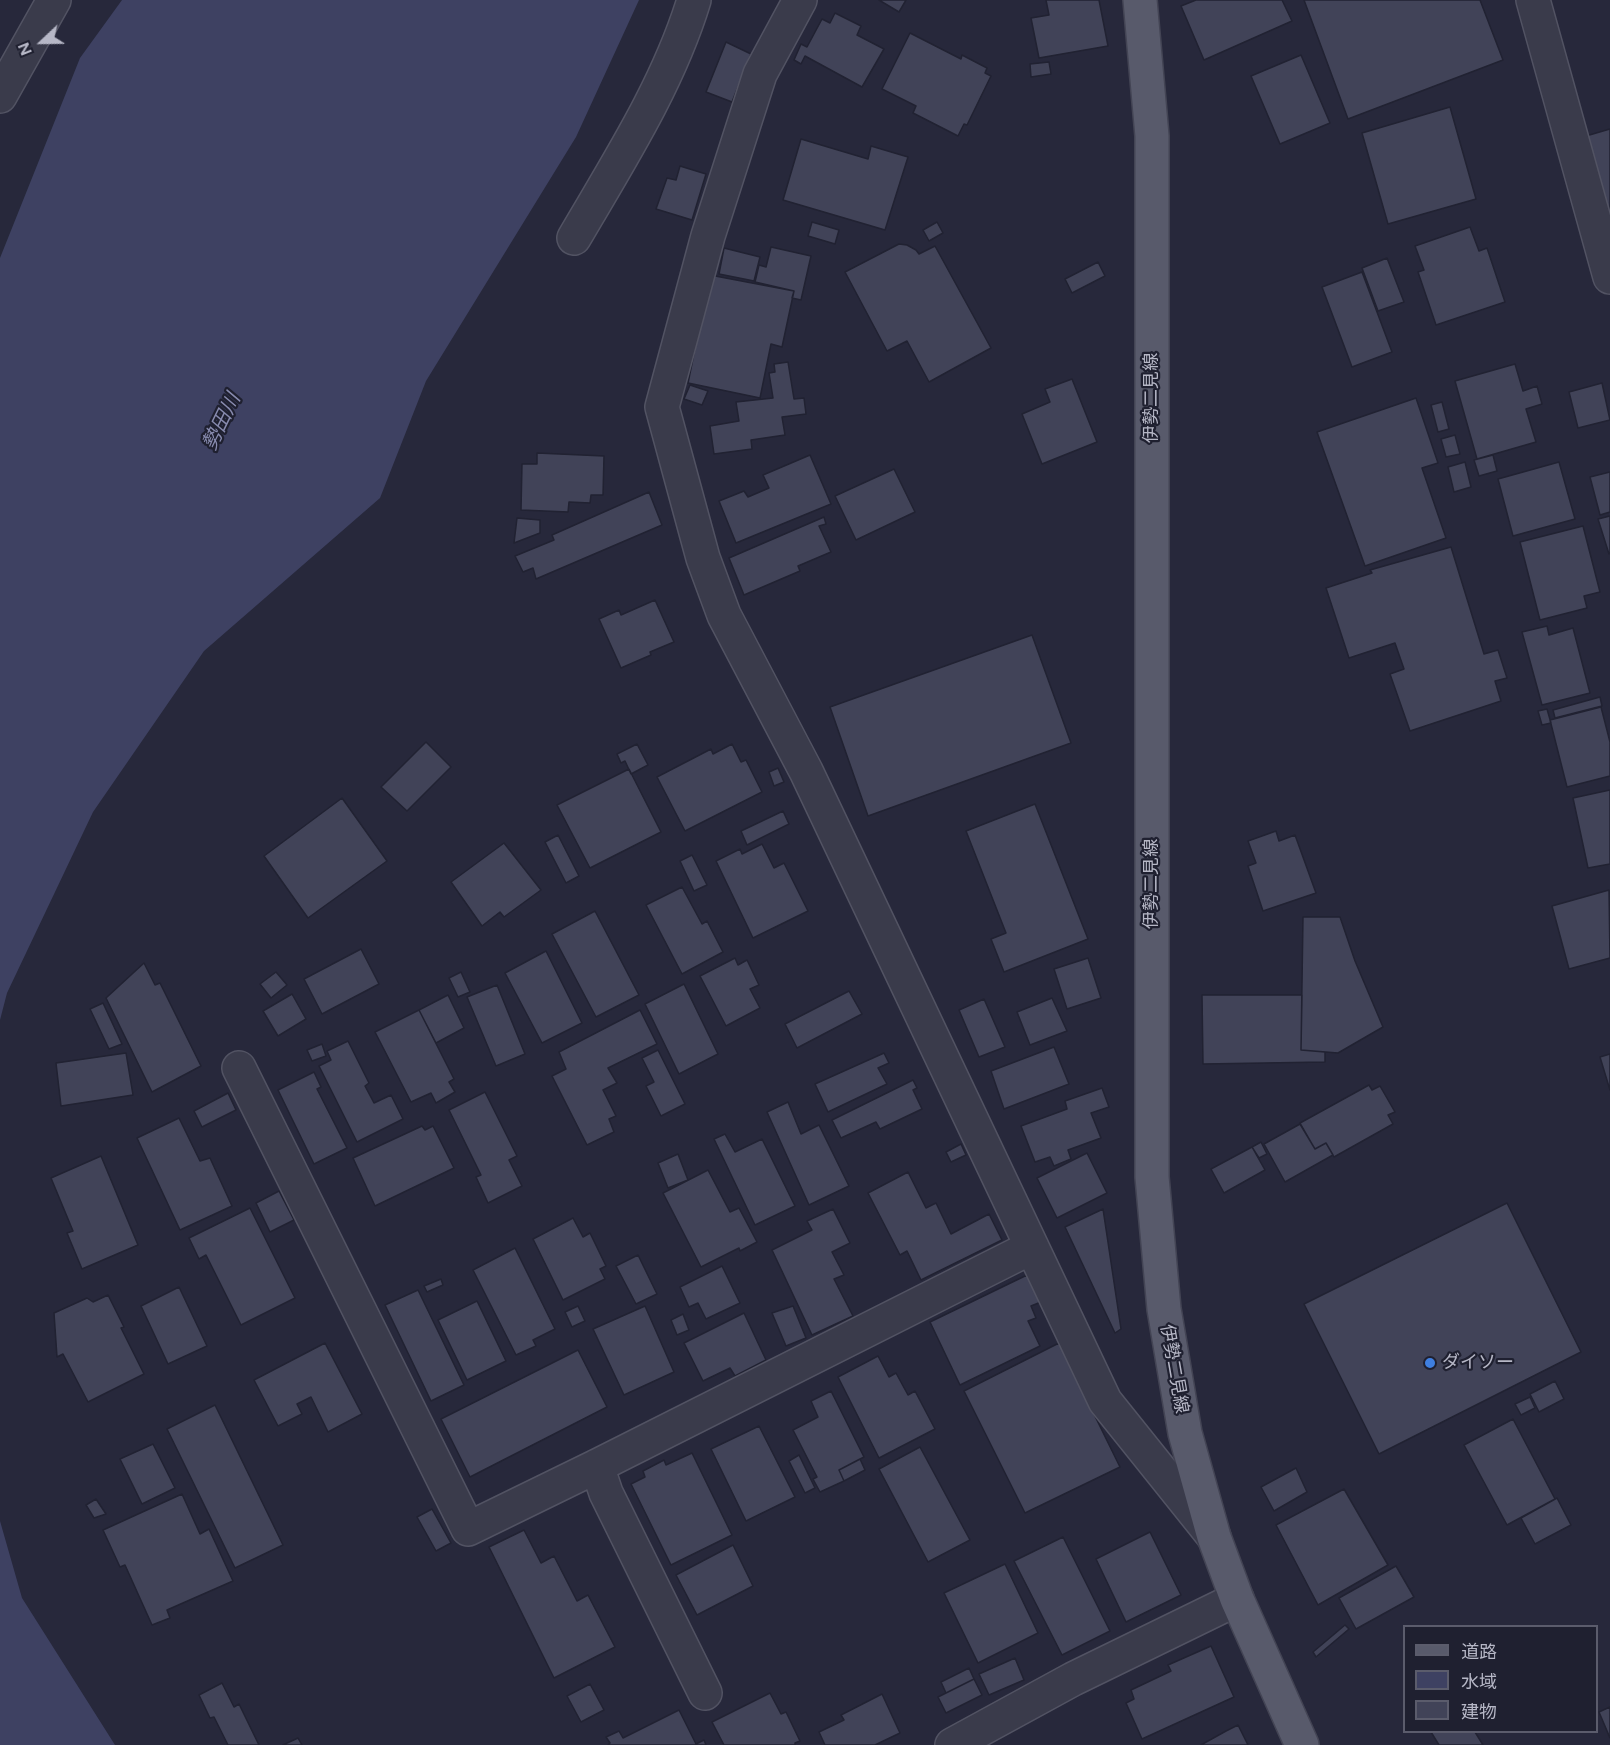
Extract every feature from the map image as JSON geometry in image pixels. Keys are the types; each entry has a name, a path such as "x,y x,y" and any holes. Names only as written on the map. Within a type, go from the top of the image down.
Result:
{"main road":[{"name":"伊勢二見線","path":"1140,0 1152,136 1152,1177 1164,1309 1185,1433 1214,1537 1238,1599 1302,1745"}],"street":[{"path":"0,96 54,0"},
{"path":"574,238 637,129 671,64 694,0"},
{"path":"800,0 760,74 708,236 662,407 703,558 724,615 806,771 1105,1401 1214,1537"},
{"path":"1533,0 1610,277"},
{"path":"239,1068 468,1529 1032,1247"},
{"path":"597,1466 606,1493 705,1693"},
{"path":"952,1745 1073,1679 1238,1599"}],"water":[{"name":"勢田川","path":"122,0 639,0 576,137 426,381 380,498 204,651 93,812 7,993 0,1020 0,258 80,58"},
{"path":"0,1521 22,1598 115,1745 0,1745"}],"building":[{"path":"879,0 906,0 899,12"},
{"path":"1046,0 1099,0 1108,46 1039,58 1031,18 1049,15"},
{"path":"1196,0 1282,0 1292,21 1204,60 1181,6"},
{"path":"1304,0 1480,0 1503,60 1348,119"},
{"path":"835,13 861,26 857,35 884,49 862,87 805,56 801,64 794,60 801,44 807,47 822,19 830,23"},
{"path":"910,33 961,59 962,55 987,68 985,73 991,76 967,125 964,124 958,136 913,113 916,106 882,89"},
{"path":"726,42 751,54 732,102 706,92"},
{"path":"1301,55 1330,123 1280,144 1251,76"},
{"path":"1049,62 1051,74 1031,77 1030,64"},
{"path":"1450,107 1476,199 1388,224 1362,133"},
{"path":"1610,129 1610,214 1586,136"},
{"path":"801,139 868,159 871,146 908,157 885,230 783,200"},
{"path":"680,166 706,174 692,220 656,209 667,178 676,180"},
{"path":"812,222 839,230 835,244 808,236"},
{"path":"937,222 943,233 929,241 923,230"},
{"path":"1470,227 1479,251 1487,248 1505,302 1436,325 1418,272 1424,270 1415,246"},
{"path":"899,244 907,245 919,254 935,246 991,348 929,382 907,341 887,351 845,272"},
{"path":"771,247 811,256 801,300 792,298 794,291 755,282 759,265 766,267"},
{"path":"724,248 760,257 754,281 719,274"},
{"path":"1387,258 1404,302 1378,311 1362,268"},
{"path":"1098,262 1105,276 1072,293 1065,279"},
{"path":"1362,272 1392,352 1352,367 1322,287"},
{"path":"710,275 794,291 782,347 771,344 760,398 688,383"},
{"path":"788,362 794,399 804,398 806,414 782,417 785,435 751,440 752,449 714,454 710,426 739,421 736,402 773,398 769,373 775,372 774,364"},
{"path":"1515,364 1523,391 1537,386 1542,404 1526,409 1536,442 1477,459 1455,381"},
{"path":"1072,379 1097,442 1042,464 1022,414 1050,402 1045,389"},
{"path":"1602,383 1610,420 1578,428 1569,392"},
{"path":"690,385 708,391 702,405 684,399"},
{"path":"1416,398 1438,463 1422,468 1446,538 1365,566 1317,432"},
{"path":"1442,402 1449,429 1438,432 1431,405"},
{"path":"1455,435 1460,454 1446,457 1441,439"},
{"path":"537,453 604,456 603,495 591,495 590,503 569,502 568,512 521,510 522,464 537,464"},
{"path":"810,455 831,504 736,543 719,501 744,491 748,497 769,488 763,475"},
{"path":"1493,455 1497,471 1479,476 1474,460"},
{"path":"1465,462 1471,487 1454,492 1448,467"},
{"path":"1559,462 1575,519 1513,536 1498,479"},
{"path":"894,469 915,512 856,540 835,496"},
{"path":"1610,472 1610,512 1600,515 1590,477"},
{"path":"649,492 662,525 536,579 533,568 523,572 515,556 554,540 552,535"},
{"path":"1610,516 1610,553 1609,554 1598,519"},
{"path":"824,517 826,524 819,526 831,552 798,566 800,571 744,595 729,558"},
{"path":"517,518 540,520 540,533 514,543"},
{"path":"1583,526 1600,592 1584,596 1587,608 1540,620 1520,542"},
{"path":"1451,547 1484,654 1498,650 1507,678 1495,681 1501,701 1410,731 1390,674 1404,669 1395,643 1349,658 1326,588 1372,573 1370,570"},
{"path":"655,600 674,642 621,668 599,619 619,610 621,615"},
{"path":"1547,626 1549,635 1573,628 1590,693 1542,705 1522,632"},
{"path":"1032,635 1071,743 868,816 830,707"},
{"path":"1600,697 1602,706 1555,718 1553,710"},
{"path":"1601,707 1610,742 1610,776 1567,787 1550,720"},
{"path":"1547,709 1551,723 1542,725 1538,711"},
{"path":"426,742 451,767 407,811 381,787"},
{"path":"637,744 648,765 631,774 625,761 621,763 617,754"},
{"path":"732,744 741,762 746,760 762,792 685,831 657,777 711,749 713,754"},
{"path":"778,768 784,782 774,786 769,772"},
{"path":"629,769 661,832 590,868 557,805"},
{"path":"1610,790 1610,864 1588,868 1573,798"},
{"path":"342,798 387,861 308,918 264,856"},
{"path":"1035,804 1088,939 1004,972 991,939 1006,933 966,831"},
{"path":"783,811 789,824 747,845 741,831"},
{"path":"1276,831 1279,841 1295,835 1316,893 1263,911 1248,866 1256,863 1248,841"},
{"path":"558,835 579,876 566,883 545,842"},
{"path":"504,843 541,890 504,917 500,912 482,926 451,882"},
{"path":"762,844 774,868 784,863 808,911 753,938 716,861 740,849 742,854"},
{"path":"692,855 707,885 694,891 680,861"},
{"path":"682,887 702,924 707,921 723,952 682,974 646,905"},
{"path":"1609,890 1610,958 1569,969 1552,906"},
{"path":"595,911 639,995 596,1017 552,934"},
{"path":"1303,917 1340,917 1355,961 1383,1027 1338,1053 1301,1050"},
{"path":"361,949 379,984 322,1014 304,979"},
{"path":"546,951 582,1023 542,1043 505,973"},
{"path":"735,958 738,965 747,960 759,985 750,989 760,1008 726,1026 700,976"},
{"path":"1088,958 1101,998 1067,1009 1054,969"},
{"path":"144,963 155,985 160,983 201,1066 152,1092 106,998"},
{"path":"276,972 287,985 271,998 260,984"},
{"path":"461,972 470,992 458,997 449,978"},
{"path":"684,984 718,1054 679,1074 645,1004"},
{"path":"497,985 525,1054 496,1066 467,997"},
{"path":"849,991 862,1014 797,1048 785,1024"},
{"path":"292,994 306,1019 278,1036 263,1011"},
{"path":"448,995 464,1028 436,1043 419,1010"},
{"path":"1202,995 1302,995 1301,1050 1325,1052 1325,1062 1203,1064"},
{"path":"1052,998 1067,1031 1030,1045 1017,1012"},
{"path":"984,999 1005,1047 979,1057 959,1010"},
{"path":"103,1003 122,1044 109,1049 90,1009"},
{"path":"419,1010 454,1079 449,1082 455,1092 436,1103 431,1093 411,1102 375,1032"},
{"path":"640,1010 657,1044 608,1068 617,1083 603,1090 616,1116 609,1119 614,1132 587,1145 552,1076 566,1069 559,1052"},
{"path":"348,1041 369,1083 365,1086 374,1103 391,1095 403,1119 357,1142 319,1066 331,1060 327,1051"},
{"path":"322,1044 326,1056 312,1061 307,1050"},
{"path":"1054,1047 1069,1084 1004,1109 991,1071"},
{"path":"658,1050 685,1104 661,1116 646,1086 654,1082 642,1058"},
{"path":"126,1053 133,1095 61,1106 56,1063"},
{"path":"884,1053 889,1063 878,1068 887,1084 828,1112 815,1084"},
{"path":"1610,1054 1610,1090 1600,1057"},
{"path":"314,1072 321,1087 317,1089 347,1148 314,1164 278,1090"},
{"path":"913,1080 917,1088 913,1090 922,1109 880,1129 876,1122 841,1138 832,1120"},
{"path":"1369,1085 1372,1090 1380,1086 1395,1112 1388,1115 1393,1124 1334,1157 1326,1143 1315,1149 1300,1123"},
{"path":"1102,1088 1109,1107 1091,1113 1101,1138 1068,1150 1071,1159 1054,1166 1050,1157 1035,1162 1021,1126 1067,1109 1065,1101"},
{"path":"485,1092 517,1156 509,1160 522,1186 488,1203 476,1177 481,1175 449,1110"},
{"path":"228,1093 236,1110 202,1127 194,1111"},
{"path":"788,1102 801,1134 819,1125 849,1186 809,1205 767,1112"},
{"path":"179,1118 200,1161 210,1158 232,1206 180,1230 137,1138"},
{"path":"1300,1124 1315,1149 1326,1143 1333,1155 1285,1182 1264,1144"},
{"path":"422,1126 425,1130 433,1126 454,1168 375,1206 353,1158"},
{"path":"725,1134 735,1152 762,1139 795,1206 755,1225 714,1139"},
{"path":"1261,1142 1267,1154 1259,1158 1252,1147"},
{"path":"961,1144 966,1155 951,1162 946,1152"},
{"path":"1252,1147 1265,1170 1224,1193 1211,1169"},
{"path":"1087,1153 1107,1193 1057,1218 1037,1178"},
{"path":"678,1154 688,1180 668,1188 658,1163"},
{"path":"101,1156 138,1245 82,1269 67,1233 73,1231 51,1178"},
{"path":"708,1170 730,1212 739,1208 757,1242 740,1251 739,1248 701,1267 663,1193"},
{"path":"908,1172 926,1208 936,1203 951,1234 989,1214 1002,1240 921,1280 907,1251 900,1255 868,1193"},
{"path":"279,1191 294,1220 270,1232 256,1203"},
{"path":"1507,1203 1581,1352 1379,1454 1304,1304"},
{"path":"250,1208 295,1298 241,1325 206,1255 199,1259 189,1238"},
{"path":"833,1209 850,1243 832,1252 844,1275 834,1279 853,1316 812,1335 772,1250 812,1230 807,1221"},
{"path":"1103,1209 1121,1329 1115,1333 1065,1227"},
{"path":"573,1218 583,1237 590,1233 606,1266 600,1269 605,1279 563,1300 533,1239"},
{"path":"515,1248 555,1329 533,1340 536,1346 516,1355 473,1270"},
{"path":"638,1255 657,1294 636,1304 616,1266"},
{"path":"722,1266 740,1303 706,1319 698,1303 689,1307 680,1287"},
{"path":"1027,1275 1041,1302 1031,1306 1036,1318 1028,1321 1040,1346 960,1385 930,1322"},
{"path":"441,1279 443,1285 427,1292 424,1286"},
{"path":"179,1287 207,1346 168,1364 141,1306"},
{"path":"418,1290 464,1385 431,1401 385,1305"},
{"path":"108,1295 124,1327 121,1328 144,1374 88,1402 63,1354 57,1357 54,1313 87,1298 93,1302"},
{"path":"477,1301 506,1361 467,1380 438,1320"},
{"path":"578,1306 585,1321 572,1327 565,1312"},
{"path":"645,1306 674,1372 624,1395 593,1329"},
{"path":"793,1306 806,1338 786,1346 772,1313"},
{"path":"744,1313 766,1360 735,1376 730,1368 703,1381 684,1343"},
{"path":"683,1314 689,1330 677,1335 671,1320"},
{"path":"325,1343 362,1414 328,1432 311,1397 297,1404 302,1414 278,1426 254,1380"},
{"path":"1059,1343 1120,1467 1025,1513 964,1391"},
{"path":"578,1350 607,1407 470,1477 441,1419"},
{"path":"878,1356 889,1377 896,1373 908,1395 915,1391 935,1429 879,1458 838,1377"},
{"path":"1555,1381 1564,1399 1539,1412 1530,1394"},
{"path":"831,1391 864,1457 839,1470 844,1481 820,1492 813,1479 817,1477 793,1430 818,1417 811,1401"},
{"path":"1530,1397 1535,1408 1521,1415 1515,1404"},
{"path":"215,1405 283,1545 235,1568 167,1429"},
{"path":"1513,1419 1555,1499 1507,1525 1464,1445"},
{"path":"759,1426 795,1497 746,1521 711,1449"},
{"path":"153,1444 175,1488 142,1504 120,1459"},
{"path":"920,1447 970,1540 928,1562 879,1469"},
{"path":"692,1453 732,1535 671,1565 631,1484 645,1477 643,1471 664,1460 666,1465"},
{"path":"799,1455 815,1488 805,1493 789,1461"},
{"path":"860,1459 865,1470 844,1481 839,1470"},
{"path":"1296,1468 1307,1492 1274,1511 1261,1487"},
{"path":"1344,1489 1388,1565 1318,1605 1276,1525"},
{"path":"182,1494 200,1534 209,1529 233,1581 167,1610 170,1618 152,1625 125,1565 120,1567 103,1530"},
{"path":"1557,1498 1571,1525 1535,1544 1521,1518"},
{"path":"96,1499 106,1514 94,1518 86,1505"},
{"path":"432,1509 451,1543 436,1551 417,1517"},
{"path":"524,1530 541,1563 554,1556 577,1601 588,1595 615,1647 554,1678 489,1547"},
{"path":"1150,1532 1181,1595 1126,1622 1096,1559"},
{"path":"1063,1537 1110,1631 1062,1655 1014,1561"},
{"path":"733,1545 753,1586 697,1615 676,1575"},
{"path":"1005,1564 1038,1633 978,1663 944,1593"},
{"path":"1396,1566 1414,1597 1356,1629 1339,1598"},
{"path":"1345,1625 1349,1629 1316,1657 1313,1652"},
{"path":"1211,1646 1234,1697 1142,1739 1126,1703 1134,1699 1131,1690 1171,1671 1168,1665"},
{"path":"1015,1658 1024,1680 989,1695 979,1674"},
{"path":"969,1668 974,1679 946,1693 941,1682"},
{"path":"974,1679 982,1695 946,1713 938,1697"},
{"path":"222,1683 234,1707 239,1704 259,1745 228,1745 214,1717 210,1718 199,1695"},
{"path":"590,1684 604,1710 581,1722 567,1696"},
{"path":"770,1693 781,1714 786,1712 800,1741 795,1745 724,1745 712,1722"},
{"path":"882,1694 900,1733 875,1745 825,1745 819,1732 844,1720 841,1715"},
{"path":"1610,1707 1610,1738 1599,1712"},
{"path":"679,1710 696,1744 704,1740 706,1745 608,1745 610,1743 606,1737 619,1731 623,1738"},
{"path":"1238,1725 1248,1745 1201,1745 1226,1731"},
{"path":"1432,1733 1476,1733 1483,1745 1439,1745"},
{"path":"298,1738 302,1745 283,1745"}],"place":[{"name":"ダイソー","path":"1430,1363"}]}
